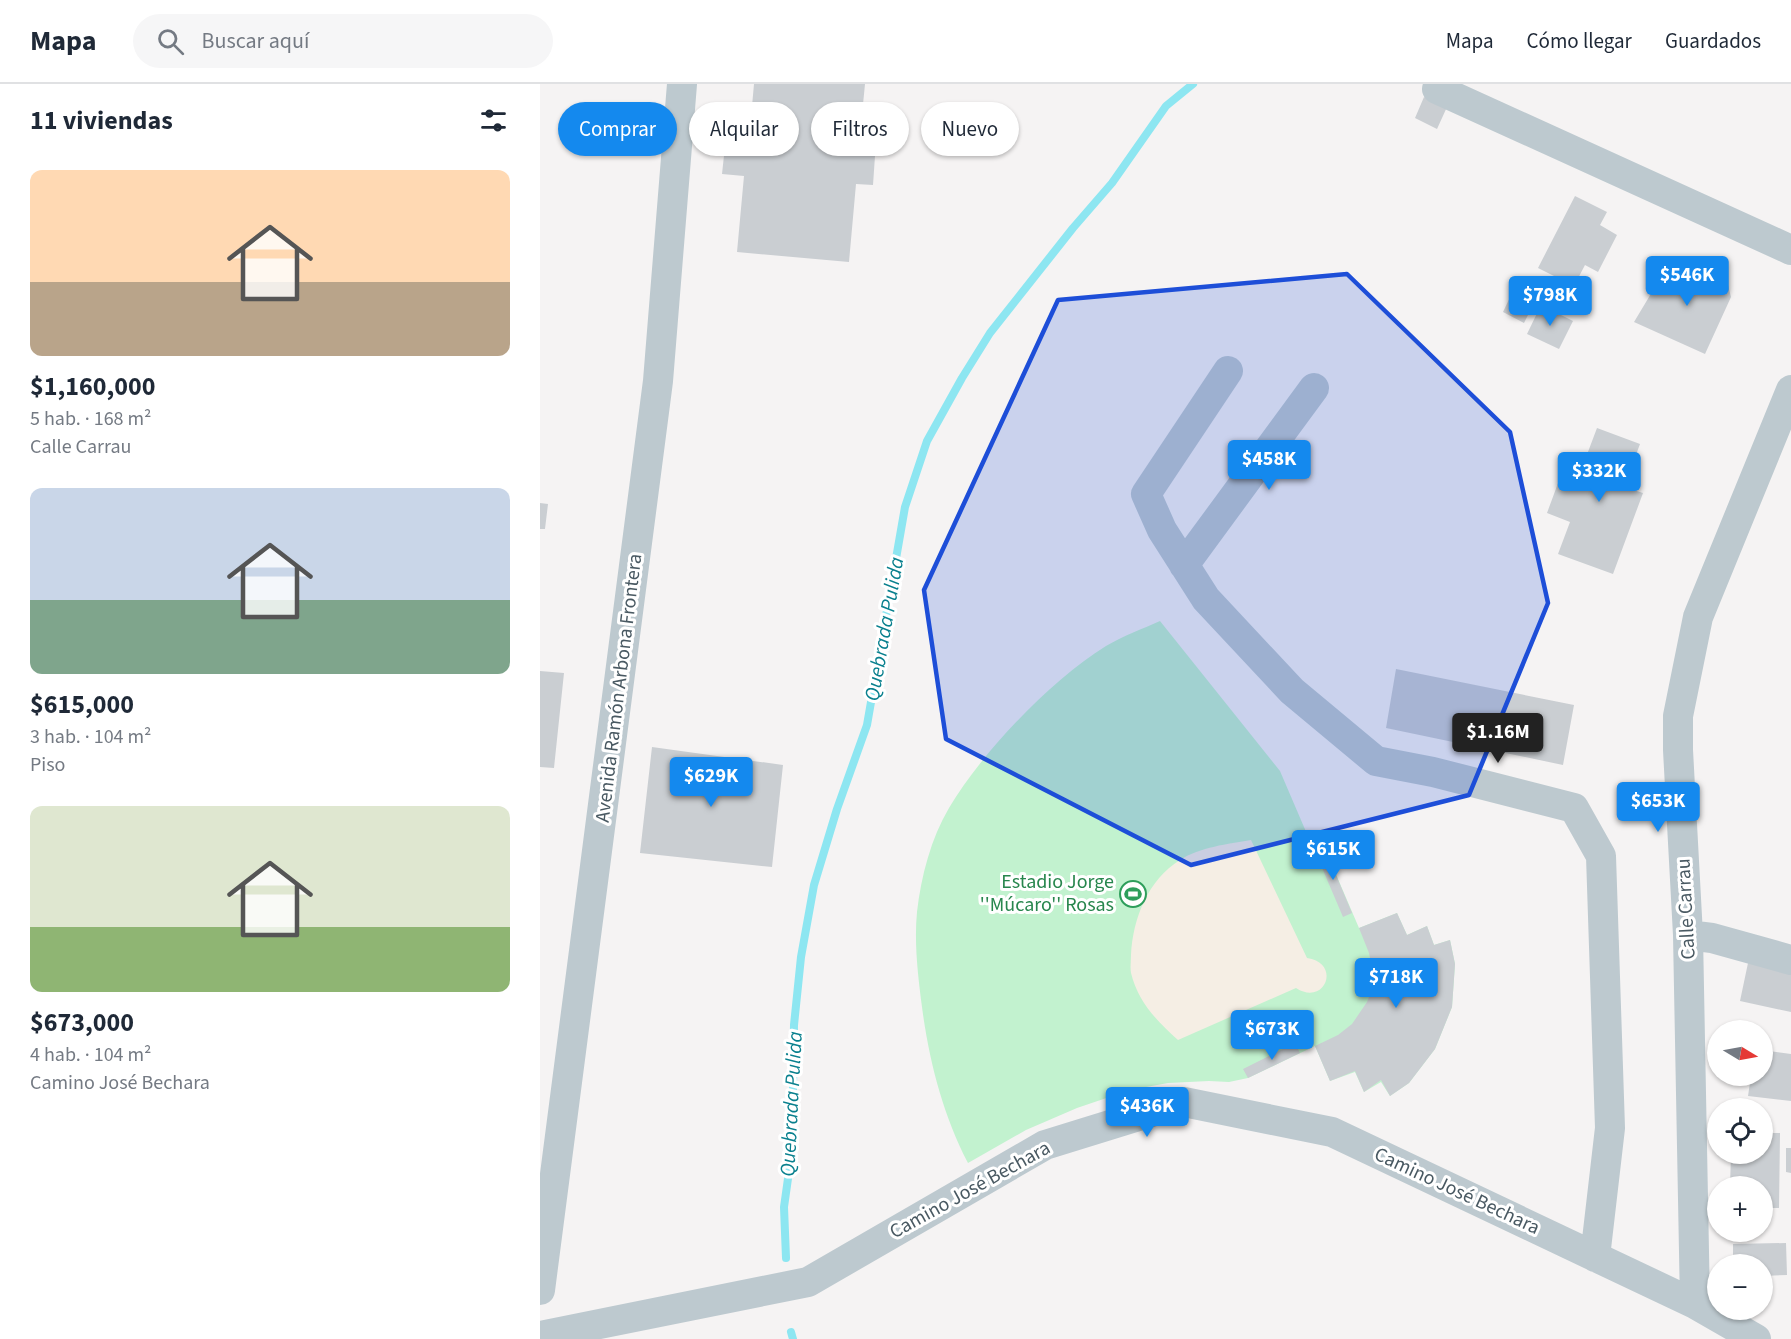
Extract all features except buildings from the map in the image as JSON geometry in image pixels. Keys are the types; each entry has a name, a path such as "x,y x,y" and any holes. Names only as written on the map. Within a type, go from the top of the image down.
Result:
{"street":[{"name":"Avenida Ramón Arbona Frontera","path":"540,1290 658,381 682,84"},
{"path":"1437,88 1791,250"},
{"path":"1228,371 1146,494 1162,530 1206,599 1292,691 1376,761 1433,772 1574,808 1601,856 1610,1128 1595,1257"},
{"path":"1185,565 1314,388"},
{"name":"Calle Carrau","path":"1695,1304 1688,935 1678,716 1698,617 1791,390"},
{"path":"1688,935 1712,938 1791,960"},
{"name":"Camino José Bechara","path":"540,1336 808,1282 1045,1145 1184,1102 1332,1132 1695,1304 1756,1339"}],"highlighted area":[{"path":"1347,274 1510,432 1548,603 1469,795 1191,865 946,739 924,590 1058,300"}],"green space":[{"name":"Estadio Jorge ''Múcaro'' Rosas","path":"1160,621 1280,771 1313,848 1323,844 1359,928 1397,913 1407,935 1427,926 1434,945 1450,940 1455,964 1452,1007 1435,1049 1409,1083 1390,1096 1381,1082 1364,1092 1355,1072 1330,1081 1315,1046 1248,1078 1229,1082 1168,1083 1130,1090 1077,1108 1026,1130 968,1163 951,1126 938,1087 925,1027 919,983 916,948 917,912 921,885 932,845 949,808 963,786 1019,719 1063,678 1106,646"}],"sand":[{"path":"1251,840 1307,958 1324,967 1327,975 1326,982 1315,992 1306,992 1296,988 1178,1040 1149,1010 1134,983 1131,971 1132,941 1139,914 1144,901 1159,878 1180,860 1205,849"}],"waterway":[{"name":"Quebrada Pulida","path":"786,1258 784,1207 792,1150 794,1025 801,957 814,885 837,809 867,725 905,507 927,441 990,333 1073,228 1112,183 1166,106 1193,84"},
{"name":"Quebrada Pulida","path":"791,1332 793,1339"}],"place":[{"name":"Estadio Jorge ''Múcaro'' Rosas","path":"1133,894"}]}
